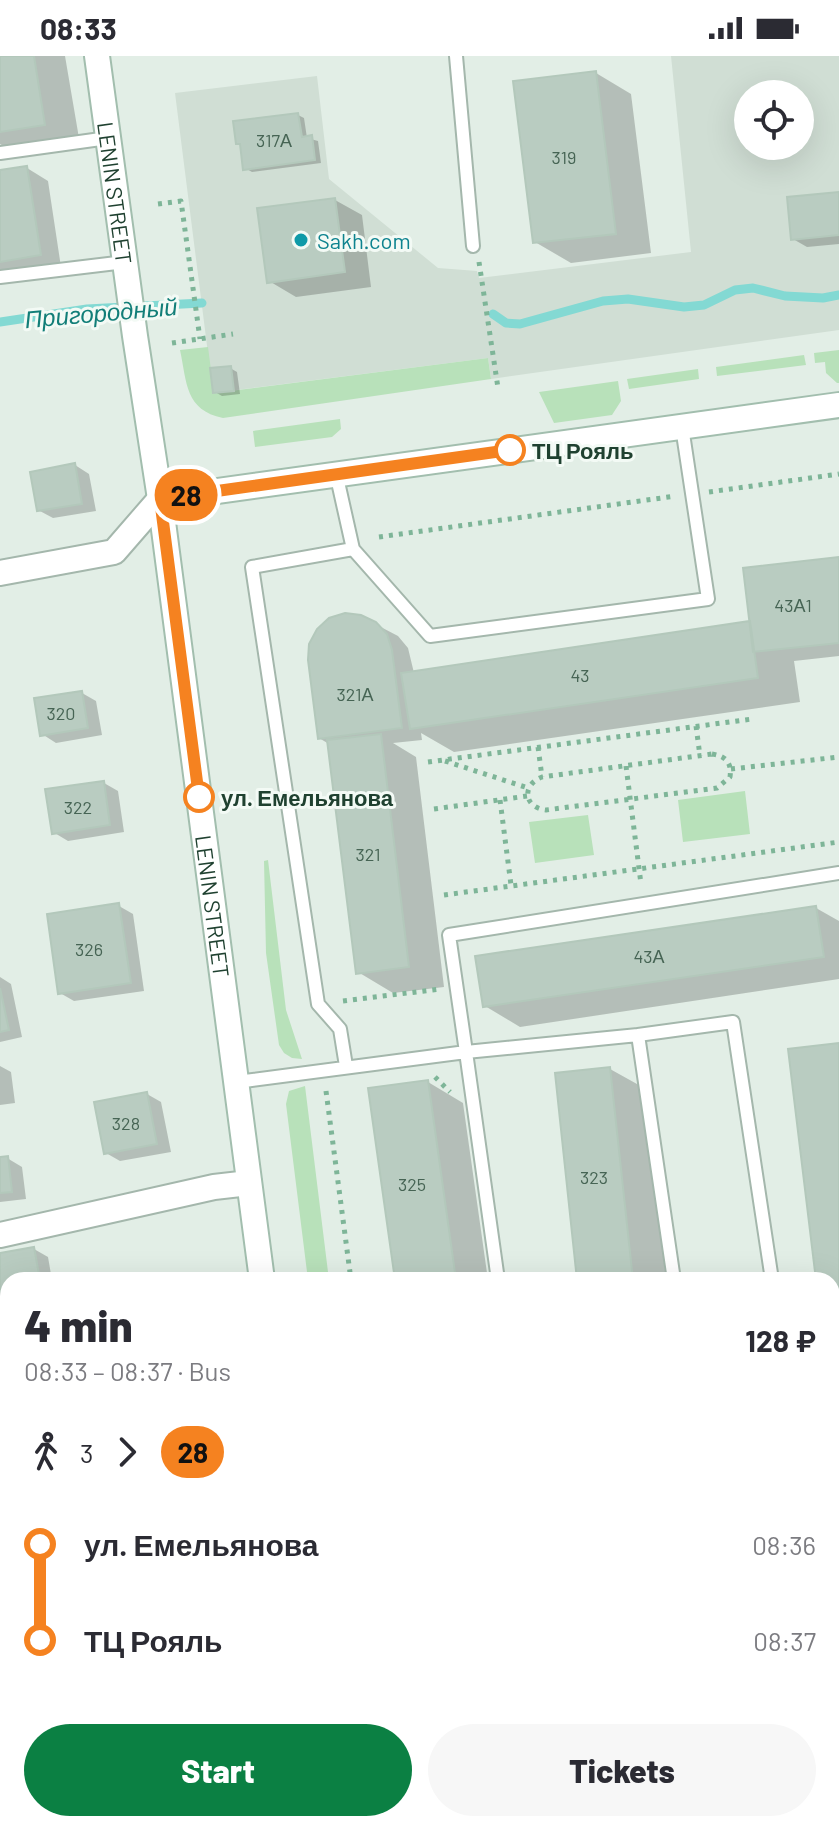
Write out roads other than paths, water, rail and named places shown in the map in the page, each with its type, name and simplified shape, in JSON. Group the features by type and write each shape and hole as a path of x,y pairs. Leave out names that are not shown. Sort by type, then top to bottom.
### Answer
{"main road":[{"name":"LENIN STREET","path":"97,56 160,499 261,1272"},
{"path":"0,573 114,552 160,499 839,405"},
{"path":"0,1235 214,1187 249,1183"}],"lane":[{"path":"456,56 473,246"},
{"path":"0,153 108,138"},
{"path":"0,277 127,273"},
{"path":"336,473 353,549 430,636 708,599 682,427"},
{"path":"346,1066 340,1029 318,1004 252,567 353,549"},
{"path":"497,1272 449,935 839,873"},
{"path":"237,1082 346,1066 733,1022 771,1272"},
{"path":"638,1035 673,1272"}],"waterway":[{"name":"Пригородный","path":"493,314 506,323 520,324 603,301 628,299 684,307 704,305 735,290 753,288 785,296 823,298 839,295"},
{"name":"Пригородный","path":"0,322 87,309 202,303"}],"place":[{"name":"Sakh.com","path":"301,240"},
{"name":"ТЦ Рояль","path":"510,450"},
{"name":"ул. Емельянова","path":"199,797"}]}
